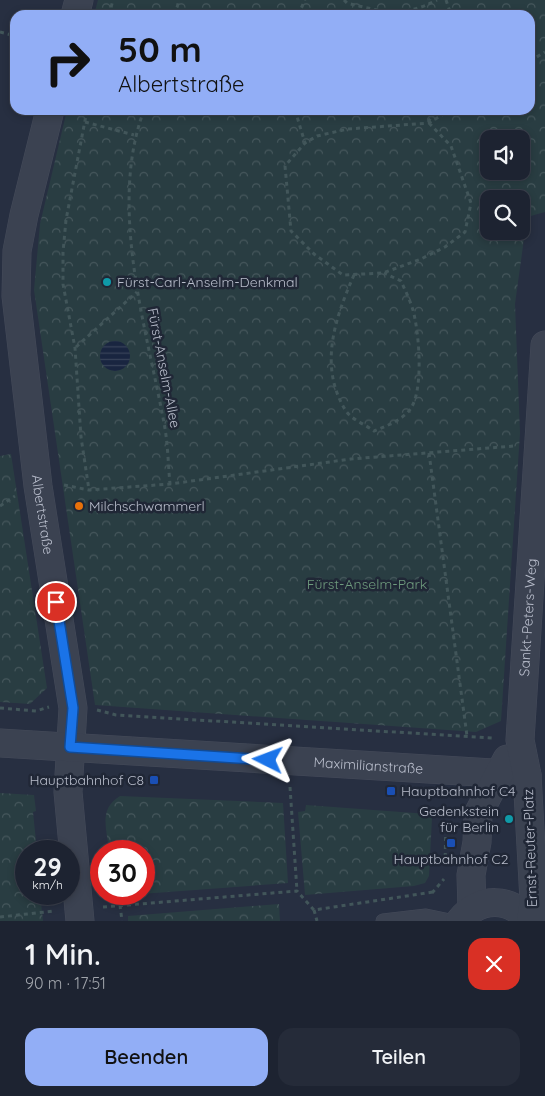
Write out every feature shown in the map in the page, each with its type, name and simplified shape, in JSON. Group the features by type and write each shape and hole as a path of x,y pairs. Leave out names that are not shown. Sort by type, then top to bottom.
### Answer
{"street":[{"name":"Albertstraße","path":"49,115 24,215 18,251 16,296 38,486 73,708 68,792 80,921"},
{"name":"Sankt-Peters-Weg","path":"527,775 520,740 545,345"},
{"name":"Sankt-Peters-Weg","path":"498,774 520,740"},
{"name":"Maximilianstraße","path":"0,743 527,775"},
{"path":"461,917 477,842 478,814 498,774"},
{"name":"Ernst-Reuter-Platz","path":"527,775 534,900 531,921"},
{"path":"461,917 480,905 500,902 518,909 531,921"}],"lane":[{"path":"384,921 426,916 461,917"}],"path":[{"path":"344,0 347,4 375,10"},
{"path":"417,10 437,0"},
{"path":"86,115 66,220 62,252 63,284 75,348 81,437 89,490"},
{"name":"Fürst-Anselm-Allee","path":"142,115 134,135 130,229 137,292 164,425 170,484"},
{"path":"297,115 305,143"},
{"path":"428,123 433,115"},
{"path":"428,123 451,146 466,188 471,203 465,232 445,247 421,259 383,273 343,275 314,254 291,231 285,166 305,143 317,136 348,129 428,123 442,115"},
{"path":"85,122 134,135"},
{"path":"354,274 333,328 332,377 346,412 374,430 393,423 409,411 418,387 419,345 413,308 401,281 383,273"},
{"path":"75,348 137,292"},
{"path":"61,484 89,490 170,484 351,459 539,444"},
{"path":"429,453 467,736"},
{"path":"0,708 36,711 49,707 94,709 116,715 520,740"},
{"path":"290,797 297,891 314,910 317,921"},
{"path":"426,916 433,892 444,880 446,821"},
{"path":"155,902 297,891"},
{"path":"314,910 433,892"},
{"path":"108,906 120,905 122,921"}],"green space":[{"name":"Fürst-Anselm-Park","path":"98,0 545,0 545,212 530,216 530,190 480,190 480,240 524,240 515,304 520,433 501,721 476,732 95,705 34,290 40,224 66,115 535,115 535,10 95,10"},
{"path":"11,454 47,688 30,704 0,702 0,456"},
{"path":"0,793 34,795 36,811 33,812 36,840 15,840 15,905 41,905 43,921 0,921"},
{"path":"120,796 283,803 288,883 155,893 155,840 108,840 105,820 106,813 113,801"},
{"path":"306,805 428,814 432,818 429,876 425,883 414,886 305,895 298,812 305,811"},
{"path":"279,904 280,921 128,921 128,916"}],"water":[{"path":"115,341 126,345 130,356 126,367 115,371 104,367 100,356 104,345"}],"place":[{"name":"Fürst-Carl-Anselm-Denkmal","path":"107,282"},
{"name":"Milchschwammerl","path":"79,506"},
{"name":"Hauptbahnhof C8","path":"154,780"},
{"name":"Hauptbahnhof C4","path":"391,791"},
{"name":"Gedenkstein für Berlin","path":"509,819"},
{"name":"Hauptbahnhof C2","path":"451,843"}],"route":[{"path":"56,602 73,708 70,747 268,760"}]}
